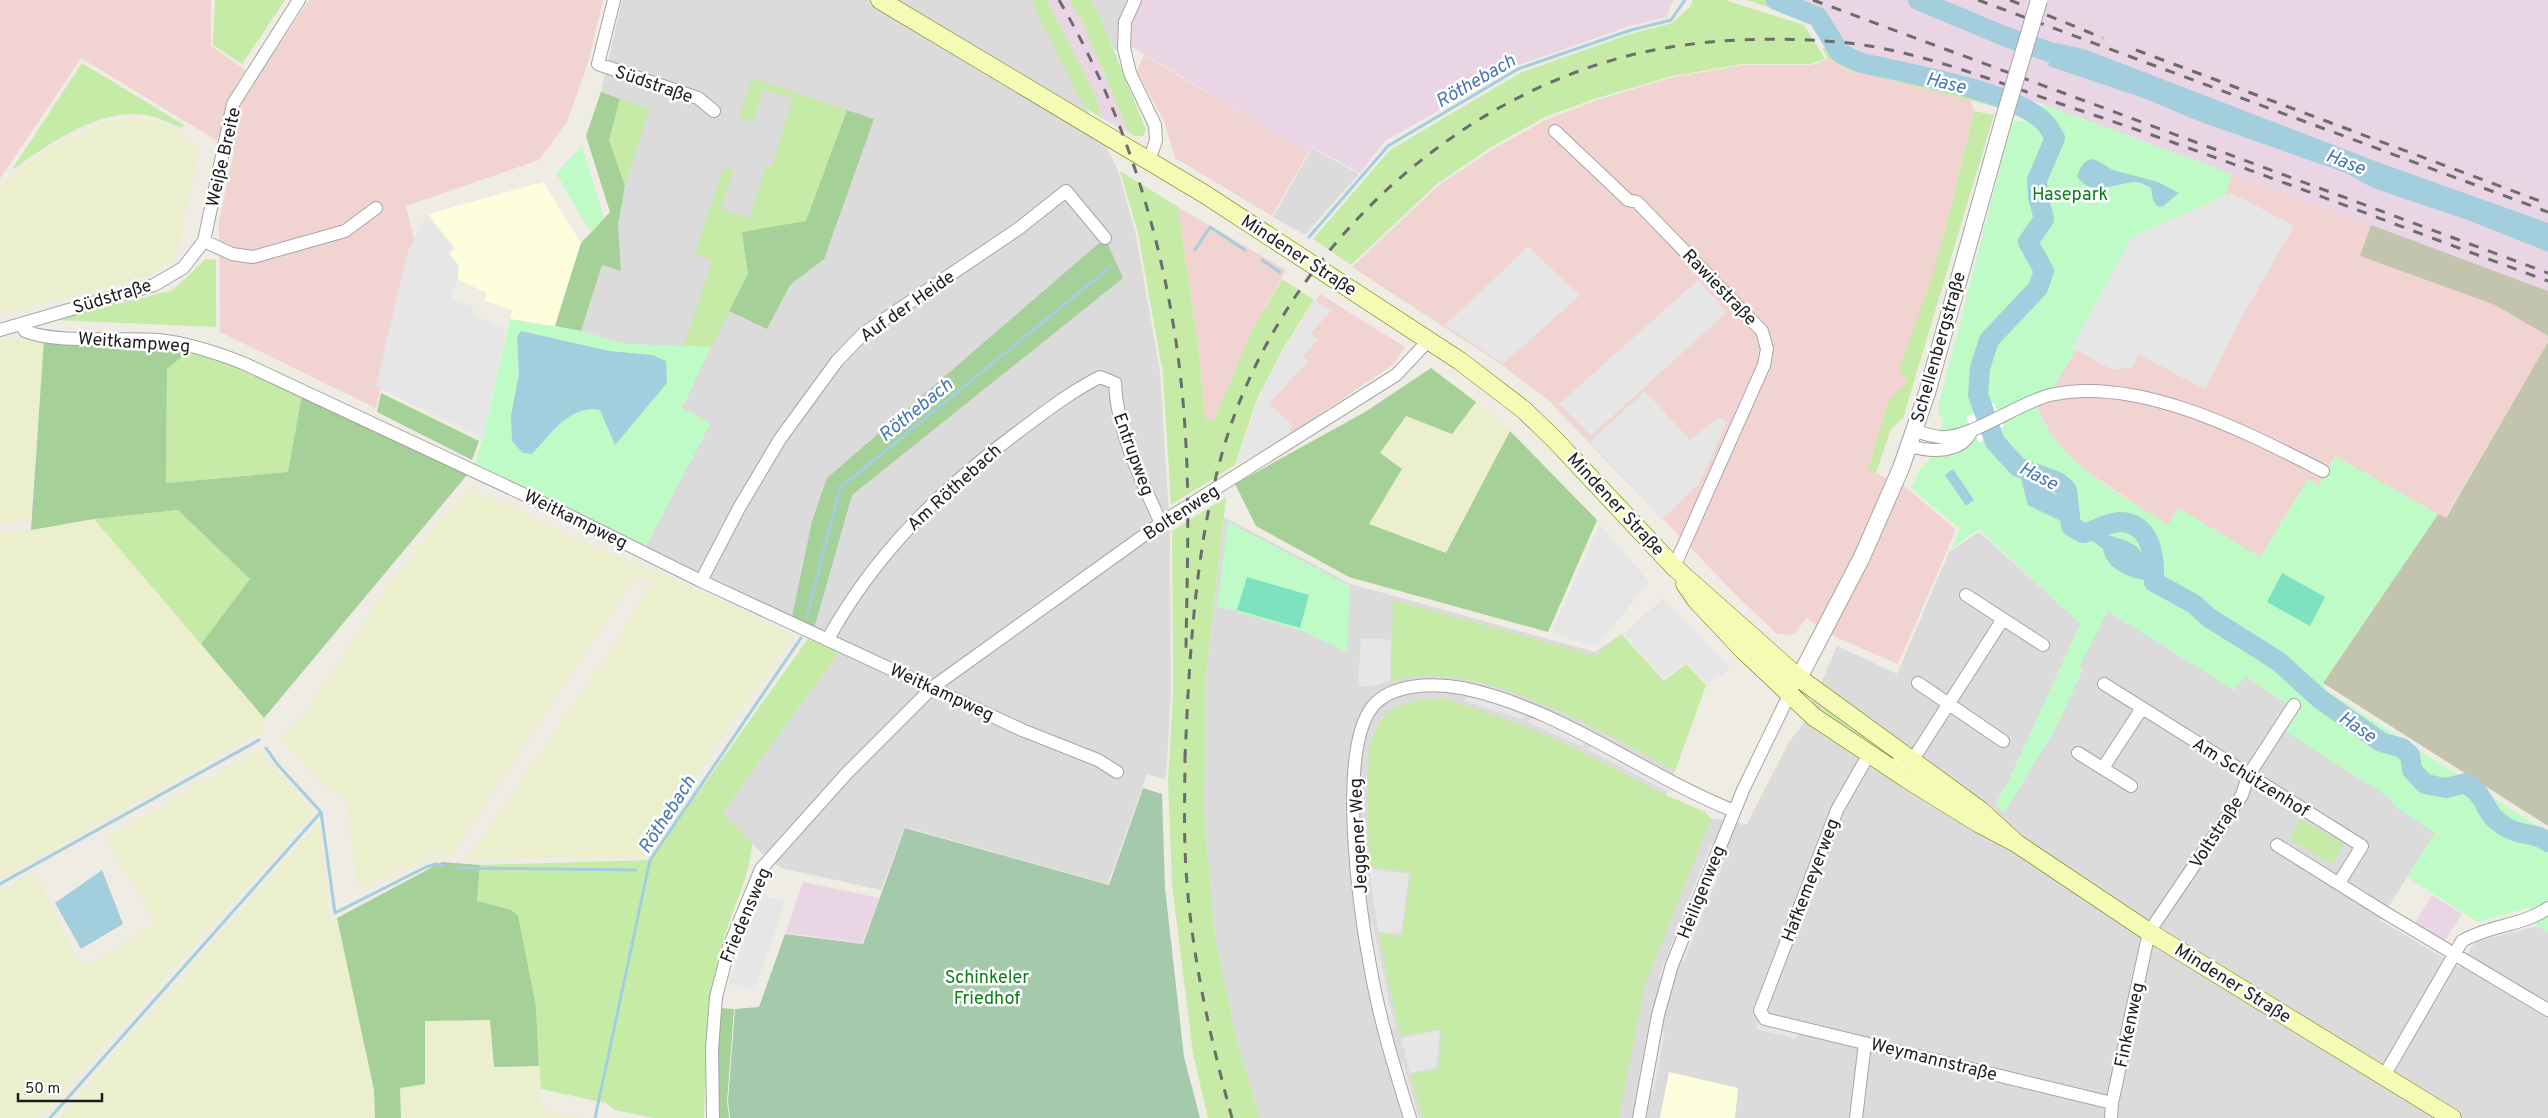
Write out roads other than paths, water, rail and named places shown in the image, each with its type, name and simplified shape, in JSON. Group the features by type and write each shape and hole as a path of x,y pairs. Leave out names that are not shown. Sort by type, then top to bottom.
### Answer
{"main road":[{"name":"Mindener Straße","path":"880,0 1263,231 1429,340 1524,410 1556,440 1674,567 1798,678 1980,810 2016,843"},
{"name":"Mindener Straße","path":"1674,567 1696,600 1789,695 1814,717 1978,823 2016,843 2149,932 2452,1118"}],"street":[{"name":"Weiße Breite","path":"204,242 232,104 299,0"},
{"name":"Südstraße","path":"614,0 598,64 698,98 714,111"},
{"path":"1135,0 1126,22 1124,48 1130,72 1155,124 1156,140 1149,161"},
{"name":"Schellenbergstraße","path":"1798,678 1866,549 1912,438 1926,398 2038,0"},
{"name":"Rawiestraße","path":"1556,131 1628,200 1637,202 1644,209 1762,331 1767,349 1764,365 1674,567"},
{"name":"Auf der Heide","path":"701,581 739,508 780,438 837,361 864,333 1018,230 1066,191 1105,238"},
{"path":"204,242 232,254 253,257 345,231 376,208"},
{"name":"Südstraße","path":"0,330 154,285 183,268 204,242"},
{"name":"Weitkampweg","path":"21,324 25,331 29,333 50,336 158,340 195,346 243,363 572,517 701,581 933,687 1022,730 1098,760 1118,772"},
{"name":"Boltenweg","path":"933,687 1161,523 1396,375 1429,340"},
{"name":"Am Röthebach","path":"828,639 845,608 868,574 899,536 947,489 990,452 1072,391 1100,377 1115,383"},
{"name":"Entrupweg","path":"1115,383 1116,405 1143,483 1161,523"},
{"path":"1912,438 1927,450 1957,446 1968,440 1972,430 2040,398 2072,392 2096,391 2148,398 2194,412 2269,444 2323,471"},
{"path":"1966,595 2043,645"},
{"path":"1885,764 1902,765 1912,761 2003,619"},
{"name":"Heiligenweg","path":"1639,1118 1658,1015 1672,964 1734,811 1798,678"},
{"path":"1918,683 2003,741"},
{"name":"Am Schützenhof","path":"2104,684 2362,846 2339,884"},
{"name":"Jeggener Weg","path":"1410,1118 1372,974 1353,816 1353,775 1357,744 1366,717 1382,697 1398,690 1428,686 1462,688 1534,712 1580,733 1688,792 1734,811"},
{"name":"Friedensweg","path":"713,1118 712,1049 716,998 721,972 729,947 761,869 847,773 933,687"},
{"name":"Voltstraße","path":"2149,932 2242,795 2248,776 2294,705"},
{"path":"2103,768 2142,708"},
{"path":"2078,753 2131,786"},
{"name":"Hafkemeyerweg","path":"1760,1011 1837,810 1869,754"},
{"path":"2278,845 2548,1010"},
{"path":"2384,1076 2462,941 2472,935 2526,919 2548,908"},
{"name":"Finkenweg","path":"2111,1118 2112,1103 2149,932"},
{"name":"Weymannstraße","path":"1760,1011 1765,1019 2112,1103"},
{"path":"1856,1118 1865,1043"}],"water":[{"path":"2056,43 2084,49 2383,164 2548,223 2548,252 2465,219 2373,188 2346,173 2198,121 2146,99 2048,66"},
{"path":"2094,159 2113,170 2158,182 2179,193 2162,207 2157,206 2153,200 2151,188 2140,183 2128,183 2104,188 2089,187 2077,176 2083,164"},
{"path":"521,331 609,351 652,355 666,361 667,383 615,445 600,410 589,409 570,416 562,422 532,454 523,453 512,441 511,416 519,374 517,337"},
{"path":"2018,467 2030,471 2038,485 2057,495 2070,514 2071,526 2028,505"},
{"path":"1953,469 1974,500 1966,506 1945,475"},
{"path":"2096,531 2137,547 2148,567 2155,573 2154,582 2138,579 2116,569 2106,557 2103,549 2083,533"},
{"path":"102,870 123,924 81,949 55,903"}],"waterway":[{"name":"Röthebach","path":"1309,237 1388,146 1518,69 1631,30 1671,20 1685,0"},
{"name":"Hase","path":"1776,0 1818,17 1840,53 1858,62 1959,85 2012,102 2033,113 2047,125 2055,138 2037,180 2038,197 2044,219 2028,242 2044,271 2038,288 1989,340 1980,368 1978,395 1995,442 2018,467 2058,482 2067,490 2071,526 2083,533 2115,522 2131,524 2139,528 2145,535 2152,553 2154,582 2194,604 2208,617 2278,661 2320,699 2381,742 2402,748 2410,755 2412,770 2425,784 2446,788 2466,783 2479,794 2492,816 2504,826 2516,832 2537,836 2548,842"},
{"name":"Hase","path":"1918,0 2004,36 2078,62"},
{"name":"Röthebach","path":"1195,250 1210,227 1245,250"},
{"name":"Röthebach","path":"1262,260 1280,272"},
{"name":"Röthebach","path":"807,617 840,488 1110,267"},
{"name":"Röthebach","path":"595,1118 650,860 801,638"},
{"path":"0,884 259,740"},
{"path":"266,748 278,765 321,812"},
{"path":"50,1118 321,812 335,913 426,867 436,864 444,866"},
{"path":"456,868 636,870"}],"railway":[{"path":"1059,0 1086,49 1109,100 1129,153 1147,207 1172,317 1180,373 1187,455 1186,648"},
{"path":"1813,0 2548,273"},
{"path":"1978,0 2548,212"},
{"path":"2010,0 2103,38"},
{"path":"1185,759 1193,619 1206,524 1228,433 1244,391 1274,332 1310,276 1352,224 1400,177 1453,136 1511,102 1571,74 1635,54 1714,42 1768,39 1822,41 1877,47 1958,68 2125,126 2548,281"},
{"path":"2136,50 2548,204"},
{"path":"1185,753 1185,848 1190,917 1207,1018 1232,1118"}],"park label":[{"name":"Hasepark","path":"2070,194"},
{"name":"Schinkeler Friedhof","path":"987,988"}]}
